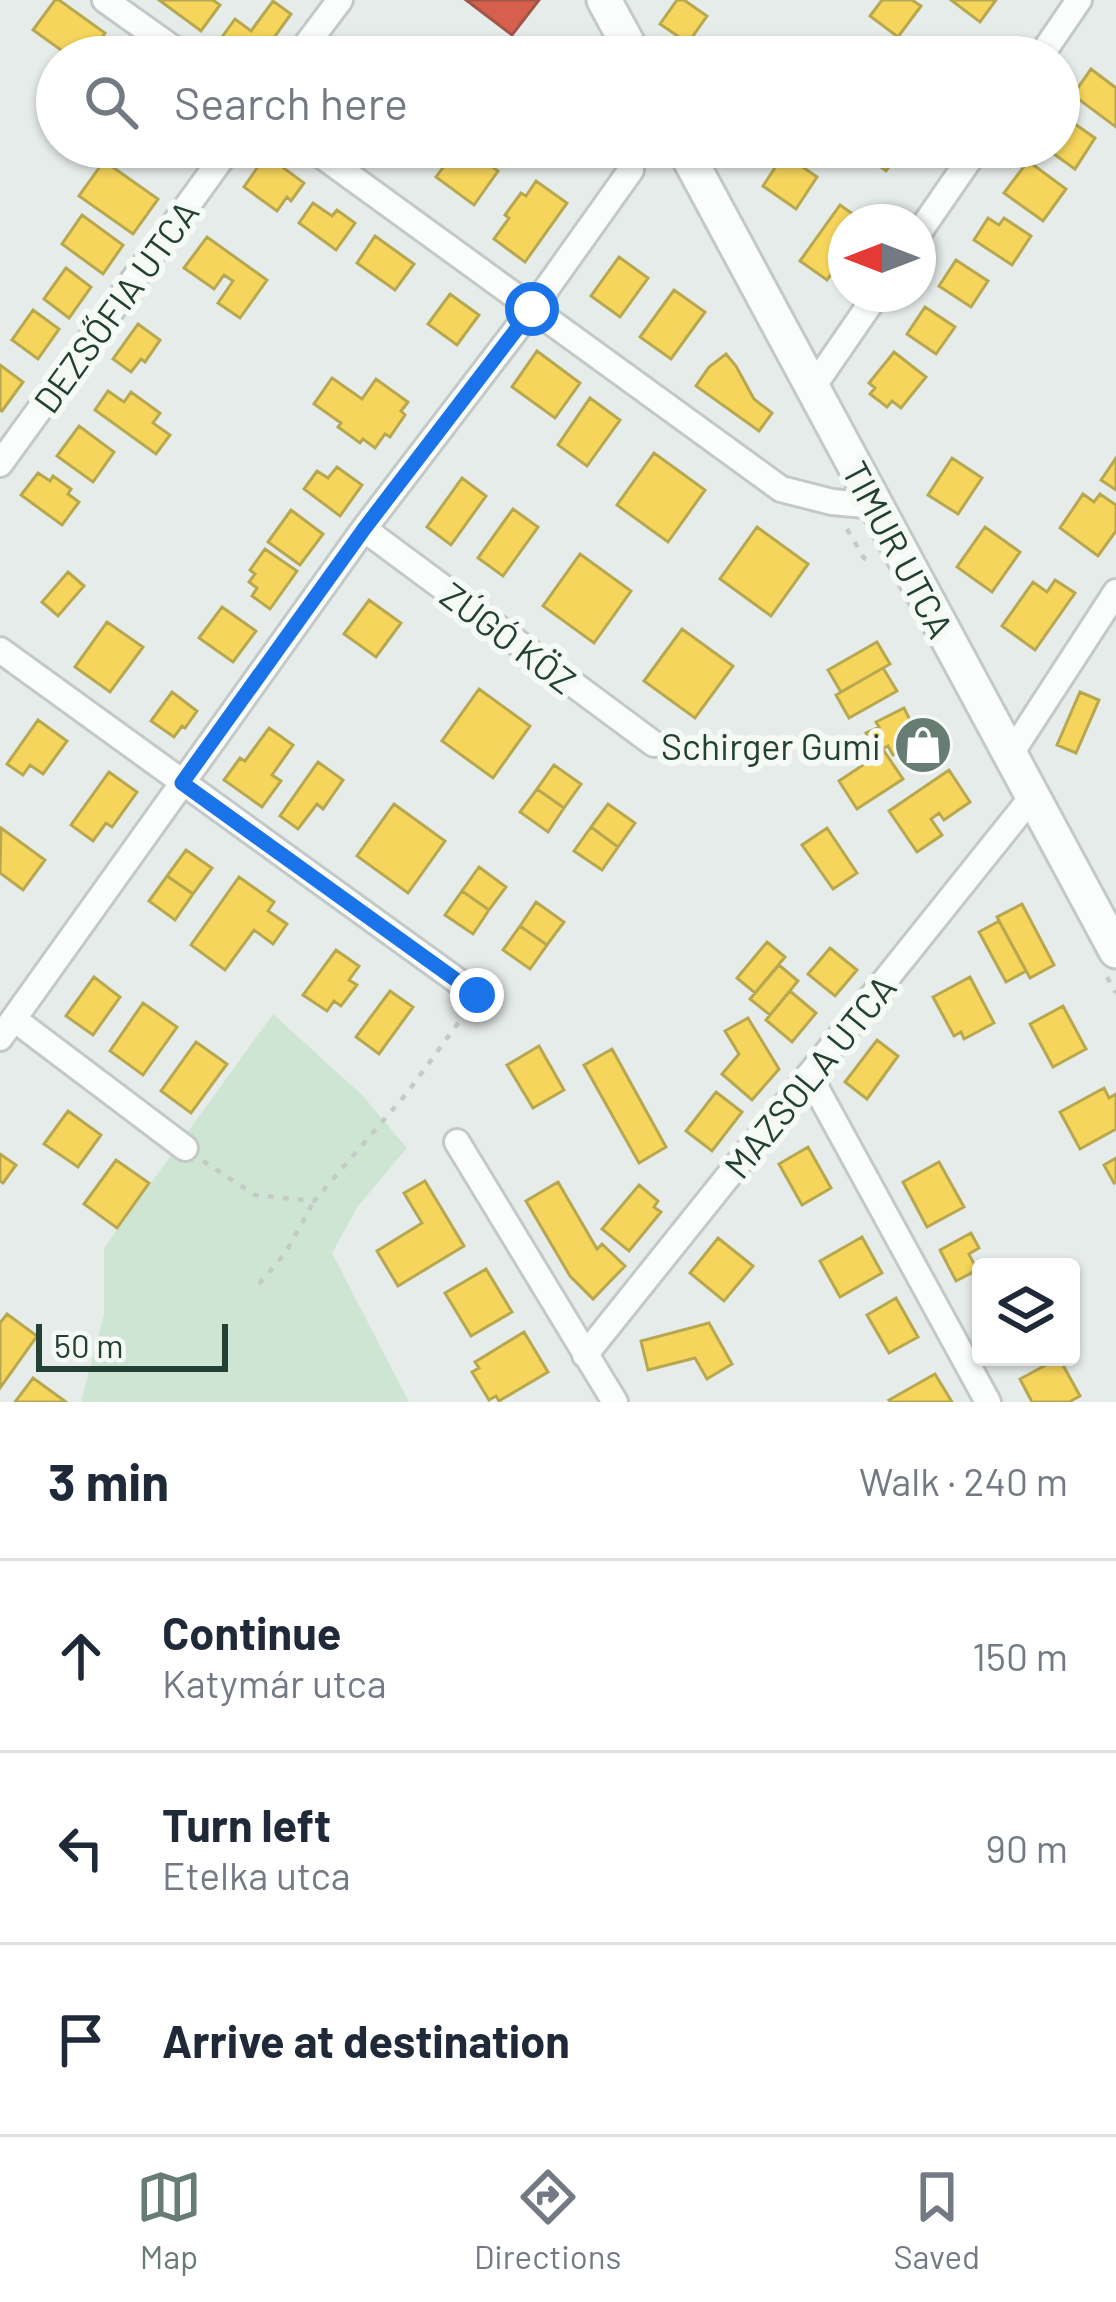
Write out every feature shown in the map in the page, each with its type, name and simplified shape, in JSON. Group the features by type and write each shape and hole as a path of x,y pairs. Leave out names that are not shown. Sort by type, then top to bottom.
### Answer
{"street":[{"path":"105,0 156,36"},
{"path":"313,36 340,0"},
{"path":"1054,36 1079,0"},
{"path":"614,6 626,36"},
{"name":"DEZSŐFIA UTCA","path":"0,464 215,168"},
{"path":"339,168 781,489 832,502 876,506"},
{"name":"TIMUR UTCA","path":"694,168 1116,951"},
{"path":"936,208 964,168"},
{"path":"185,1148 7,1029 364,529 631,170"},
{"path":"813,387 865,312"},
{"name":"ZÚGÓ KÖZ","path":"364,529 654,745"},
{"path":"1010,755 1116,592"},
{"path":"0,650 477,995"},
{"name":"MAZSOLA UTCA","path":"585,1355 1032,797"},
{"path":"809,1076 988,1402"},
{"path":"458,1142 615,1402"}],"path":[{"path":"259,1284 286,1252 314,1201 407,1093 477,995"},
{"path":"185,1148 255,1195 314,1201"}],"green space":[{"path":"273,1014 363,1096 407,1148 358,1206 332,1253 409,1402 81,1402 104,1314 104,1248"}],"building: Homes":[{"path":"59,0 105,33 41,36 33,30"},
{"path":"159,0 213,0 220,5 201,31"},
{"path":"677,0 707,16 693,36 678,36 660,24"},
{"path":"882,0 912,0 921,6 899,36 870,16"},
{"path":"951,0 996,0 980,22"},
{"path":"273,1 291,14 275,36 223,36 235,19 251,31"},
{"path":"1091,69 1116,88 1116,127 1080,100 1080,85"},
{"path":"1080,128 1095,138 1080,161"},
{"path":"99,168 114,168 158,199 133,234 79,196"},
{"path":"257,168 284,168 304,183 277,211 244,187"},
{"path":"443,168 498,171 474,205 436,177"},
{"path":"775,168 804,168 817,177 796,209 763,186"},
{"path":"1023,168 1038,168 1066,189 1043,221 1004,193"},
{"path":"536,181 567,203 525,262 494,239 509,218 505,215"},
{"path":"313,203 332,216 337,210 355,223 336,250 299,223"},
{"path":"82,215 123,245 103,274 62,244"},
{"path":"988,218 999,225 1004,218 1031,236 1012,265 974,240"},
{"path":"828,222 827,280 800,261"},
{"path":"375,236 414,264 395,290 357,263"},
{"path":"207,237 267,280 240,318 218,303 233,281 224,275 214,289 184,268"},
{"path":"619,257 648,278 620,317 591,296"},
{"path":"956,260 988,281 971,307 939,286"},
{"path":"66,268 91,287 69,318 44,299"},
{"path":"674,290 705,312 671,359 640,337"},
{"path":"450,294 479,315 457,345 428,324"},
{"path":"33,310 59,329 38,359 12,340"},
{"path":"922,312 932,312 955,327 936,354 907,334"},
{"path":"138,324 160,340 145,362 141,359 131,372 113,359"},
{"path":"537,351 580,383 555,418 512,387"},
{"path":"894,352 926,377 901,408 892,401 887,407 870,394 875,388 869,383"},
{"path":"726,354 754,399 772,413 759,431 696,386"},
{"path":"0,365 23,382 2,411 0,410"},
{"path":"332,378 362,399 376,379 408,402 390,437 385,434 375,448 363,439 360,443 314,404"},
{"path":"108,391 124,402 131,392 160,413 153,423 170,435 156,454 95,410"},
{"path":"590,398 620,420 587,466 558,445"},
{"path":"79,426 114,452 93,482 57,456"},
{"path":"654,453 705,490 668,542 617,505"},
{"path":"952,458 982,478 958,514 928,495"},
{"path":"1116,458 1116,490 1101,480"},
{"path":"337,467 362,485 340,516 304,489 317,471 328,478"},
{"path":"38,473 50,481 53,476 79,502 62,525 21,495"},
{"path":"462,478 486,496 451,545 427,527"},
{"path":"1083,494 1094,502 1100,494 1116,505 1116,531 1098,556 1060,528"},
{"path":"513,509 538,527 503,576 478,558"},
{"path":"291,510 323,534 300,565 268,542"},
{"path":"757,527 808,564 771,616 720,579"},
{"path":"985,527 1020,552 992,592 957,567"},
{"path":"265,549 297,571 270,609 252,596 257,588 249,582 255,574 250,570"},
{"path":"580,554 631,591 594,643 543,606"},
{"path":"68,572 84,586 58,616 42,602"},
{"path":"1055,580 1075,593 1035,650 1002,626 1033,582 1047,592"},
{"path":"369,600 401,623 376,657 344,634"},
{"path":"222,607 256,631 233,662 199,638"},
{"path":"107,622 143,647 110,692 75,667"},
{"path":"682,629 733,666 695,718 644,681"},
{"path":"877,642 890,664 841,692 828,670"},
{"path":"883,668 897,691 849,718 836,695"},
{"path":"479,689 530,726 493,778 442,741"},
{"path":"172,692 197,711 174,737 151,721"},
{"path":"1080,692 1099,700 1076,753 1057,745"},
{"path":"904,708 921,742 893,755 888,746 875,753 866,733 879,727 876,722"},
{"path":"38,720 67,741 43,774 30,765 23,775 7,764"},
{"path":"269,728 293,745 272,775 281,781 262,807 224,780"},
{"path":"884,751 903,779 857,809 839,781"},
{"path":"318,762 343,780 323,809 317,804 298,829 280,816"},
{"path":"554,765 581,784 564,808 537,789"},
{"path":"949,770 970,802 944,820 939,813 931,819 942,835 917,852 889,811"},
{"path":"109,772 137,792 112,827 106,823 93,841 71,825"},
{"path":"537,789 564,808 548,832 520,812"},
{"path":"394,804 445,841 408,893 357,856"},
{"path":"608,804 635,823 618,847 591,827"},
{"path":"591,827 618,847 602,870 574,851"},
{"path":"1,828 45,860 23,890 0,873"},
{"path":"827,828 857,873 833,889 802,845"},
{"path":"186,850 212,868 193,894 167,876"},
{"path":"479,867 506,887 489,910 462,891"},
{"path":"167,876 193,894 175,920 149,901"},
{"path":"239,877 274,902 268,911 287,924 273,944 254,930 225,970 191,945"},
{"path":"462,891 489,910 473,934 445,915"},
{"path":"536,902 564,922 547,945 520,926"},
{"path":"1022,904 1054,965 1030,978 997,917"},
{"path":"999,921 1026,971 1006,982 979,932"},
{"path":"520,926 547,945 530,969 503,950"},
{"path":"767,942 785,957 755,993 737,978"},
{"path":"830,948 857,970 835,996 808,974"},
{"path":"336,950 359,966 349,980 357,985 341,1006 334,1001 327,1011 303,995"},
{"path":"779,965 798,981 770,1015 750,999"},
{"path":"94,977 120,997 93,1035 66,1016"},
{"path":"970,977 994,1023 964,1039 961,1032 954,1036 933,997"},
{"path":"390,991 413,1007 379,1054 356,1037"},
{"path":"790,991 816,1013 792,1042 766,1020"},
{"path":"143,1003 177,1027 143,1075 110,1051"},
{"path":"1063,1006 1086,1049 1053,1067 1030,1024"},
{"path":"748,1018 779,1069 752,1100 722,1074 739,1054 725,1031"},
{"path":"877,1040 898,1056 867,1099 845,1082"},
{"path":"196,1042 227,1064 191,1113 161,1091"},
{"path":"539,1046 564,1090 533,1108 507,1065"},
{"path":"612,1049 666,1147 639,1163 584,1065"},
{"path":"1104,1088 1109,1098 1116,1094 1116,1129 1080,1149 1060,1112"},
{"path":"716,1092 742,1112 712,1151 686,1131"},
{"path":"68,1111 101,1135 78,1167 44,1144"},
{"path":"808,1147 831,1188 802,1205 779,1164"},
{"path":"0,1154 16,1165 3,1183 0,1181"},
{"path":"1116,1158 1116,1182 1114,1183 1104,1165"},
{"path":"116,1160 149,1183 117,1228 84,1204"},
{"path":"939,1162 964,1207 927,1227 903,1182"},
{"path":"425,1181 464,1246 398,1286 377,1251 422,1223 404,1193"},
{"path":"558,1182 597,1249 602,1244 625,1266 593,1299 570,1276 526,1201"},
{"path":"639,1185 658,1201 654,1207 661,1212 629,1251 602,1229"},
{"path":"971,1233 979,1248 969,1254 972,1273 956,1281 940,1250"},
{"path":"862,1237 882,1273 840,1297 820,1261"},
{"path":"718,1238 753,1266 724,1301 690,1273"},
{"path":"486,1269 512,1312 471,1336 445,1293"},
{"path":"896,1298 918,1337 889,1353 867,1315"},
{"path":"7,1314 37,1336 0,1388 0,1323"},
{"path":"709,1323 732,1364 707,1379 695,1358 648,1370 641,1341"},
{"path":"524,1332 548,1372 499,1401 496,1396 489,1400 472,1372 479,1368 475,1362"},
{"path":"1044,1366 1063,1366 1080,1396 1069,1402 1032,1402 1020,1379"},
{"path":"935,1374 952,1402 889,1400"},
{"path":"33,1378 66,1402 15,1402"}],"building: Shops":[{"path":"466,0 539,0 512,35"}],"place":[{"name":"Schirger Gumi","path":"923,745"}],"route":[{"path":"477,995 182,783 364,529 532,309"}]}
